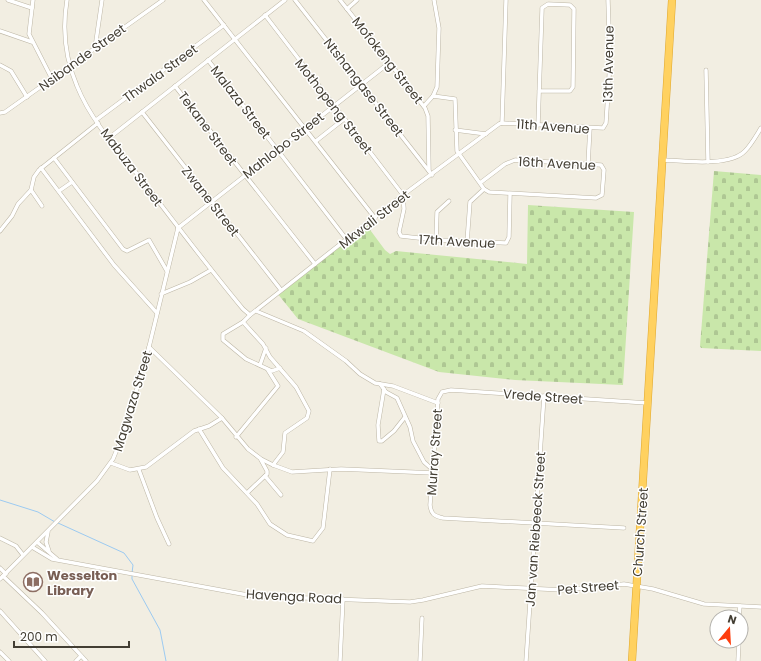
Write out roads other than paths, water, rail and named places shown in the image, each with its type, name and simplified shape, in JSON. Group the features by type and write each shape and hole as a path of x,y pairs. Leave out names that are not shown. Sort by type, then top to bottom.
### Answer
{"highway":[{"name":"Church Street","path":"632,661 672,0"}],"street":[{"path":"8,0 32,8"},
{"path":"33,0 29,31 32,42 52,79"},
{"name":"Mabuza Street","path":"68,0 64,32 70,65 77,86 97,121 178,228 248,314"},
{"path":"94,48 102,0"},
{"name":"Nsibande Street","path":"0,113 27,97 163,0"},
{"path":"204,0 375,218"},
{"path":"109,138 234,38 285,0"},
{"name":"Ntshangase Street","path":"295,0 431,173"},
{"name":"Mofokeng Street","path":"340,0 424,106 428,116 431,173"},
{"path":"347,9 357,0"},
{"path":"424,106 434,96 437,87 439,28 434,0"},
{"path":"502,123 506,0"},
{"name":"13th Avenue","path":"604,127 610,62 608,0"},
{"path":"538,125 539,91 542,8 548,4 570,5 574,9 574,87 570,91 539,91"},
{"name":"Mothopeng Street","path":"265,15 333,106 403,195"},
{"name":"Thwala Street","path":"41,168 97,121 224,26"},
{"path":"0,31 32,42"},
{"name":"Malaza Street","path":"208,60 347,240"},
{"name":"Mahlobo Street","path":"178,228 389,63"},
{"path":"0,65 11,71 27,97"},
{"path":"706,70 708,162"},
{"name":"Tekane Street","path":"175,86 315,264"},
{"path":"434,96 455,99 455,130 458,154 484,189 470,202 467,242"},
{"name":"Zwane Street","path":"142,112 281,290"},
{"path":"316,141 344,120"},
{"name":"11th Avenue","path":"502,123 601,129 604,127"},
{"name":"Mkwali Street","path":"260,365 246,360 222,339 223,334 243,322 248,314 256,311 431,173 502,123"},
{"path":"588,164 590,128"},
{"path":"663,160 708,162 728,159 744,153 761,128"},
{"path":"455,130 486,134"},
{"path":"54,158 125,250 130,251 149,240 167,271"},
{"name":"16th Avenue","path":"480,183 505,164 515,160 601,165 604,168 602,192 599,198 510,195 492,193 484,189"},
{"path":"0,231 12,216 18,204 31,190 35,175 41,168 114,265 136,292 157,313"},
{"path":"59,191 72,182"},
{"path":"31,190 42,206"},
{"name":"17th Avenue","path":"403,195 404,209 400,235 406,238 505,243 508,242 510,195"},
{"path":"436,240 437,212 449,201"},
{"name":"Magwaza Street","path":"3,576 97,481 111,463 125,430 149,347 178,228"},
{"path":"161,294 190,282 211,270"},
{"path":"256,311 304,331 346,361 360,374 380,384 393,386 418,397 438,403"},
{"path":"243,322 266,348 270,357 299,391 310,413 305,420 286,431 283,452 273,465"},
{"path":"149,347 222,418 236,437 248,449 261,459 273,465 292,472 307,473 314,470 330,469 433,472"},
{"path":"266,348 260,365 275,372 280,368"},
{"path":"236,437 278,386 267,369"},
{"path":"380,384 384,389 396,397 422,458 433,472"},
{"path":"384,389 378,425 379,441 382,441 389,436 405,417"},
{"name":"Vrede Street","path":"441,394 451,390 647,403"},
{"name":"Murray Street","path":"441,394 438,403 431,510 435,516 443,518 534,523"},
{"name":"Jan van Riebeeck Street","path":"526,661 532,589 534,523 544,396"},
{"path":"111,463 124,469 139,470 152,464 194,431 209,426 222,418"},
{"path":"199,429 223,468 258,504 267,521 274,528 293,537 313,541 324,528 330,469"},
{"path":"246,493 265,476 267,472 261,459"},
{"path":"139,470 157,518 169,544"},
{"path":"265,476 281,495"},
{"path":"534,523 624,528"},
{"path":"48,531 46,544 50,553"},
{"path":"0,538 16,546 23,555"},
{"name":"Havenga Road","path":"37,542 58,559"},
{"name":"Havenga Road","path":"32,547 46,556 58,559 253,596 410,602 477,587 532,589"},
{"path":"0,568 3,576 42,613 86,661"},
{"name":"Pet Street","path":"532,589 563,590 615,584 636,585 704,604 761,607"},
{"path":"340,661 343,599"},
{"path":"0,612 45,661"},
{"path":"420,661 422,618"},
{"path":"738,661 739,649"},
{"path":"1,654 9,661"},
{"path":"76,661 81,656"}],"waterway":[{"path":"0,500 38,512 55,522"},
{"path":"58,523 124,553 133,565 132,573"},
{"path":"132,576 132,579 160,630 166,661"}],"place":[{"name":"Wesselton Library","path":"33,582"}]}
